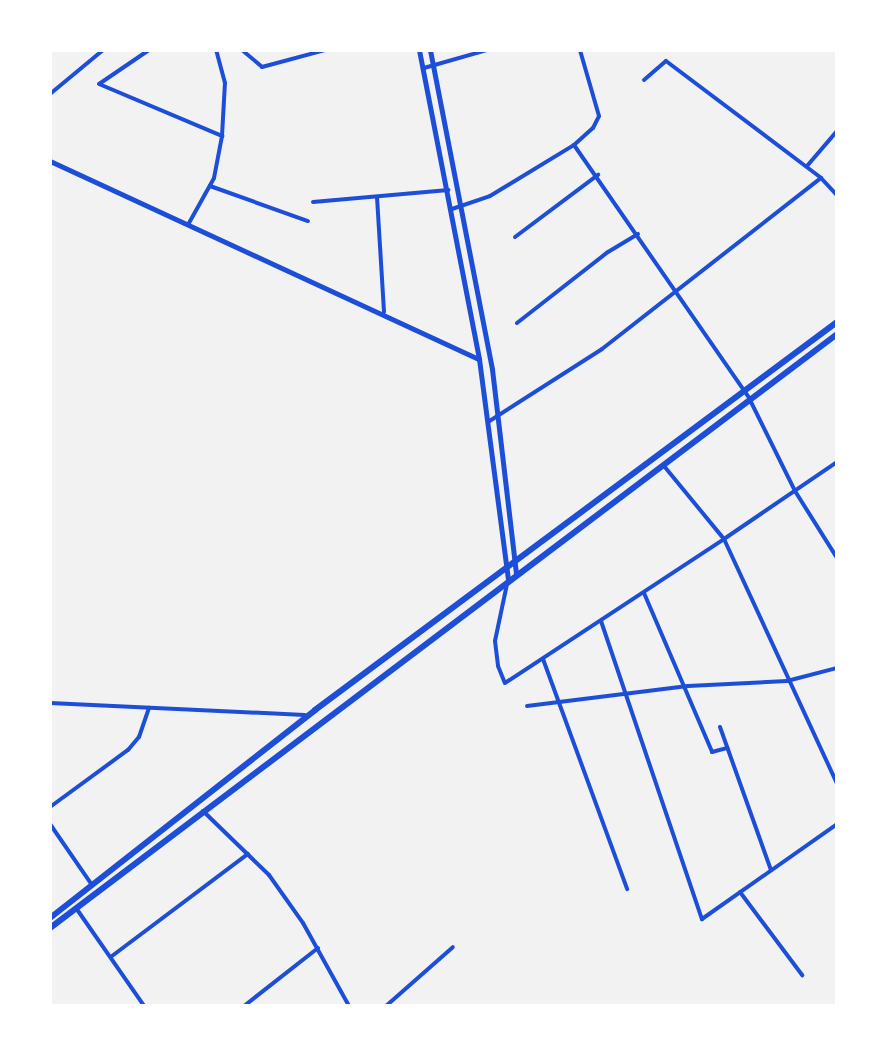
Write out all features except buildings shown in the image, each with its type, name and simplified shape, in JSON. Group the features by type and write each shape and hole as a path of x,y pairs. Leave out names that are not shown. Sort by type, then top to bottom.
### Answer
{"main road":[{"path":"50,918 310,715 837,322"},
{"path":"50,928 837,334"}],"street":[{"path":"50,94 102,50"},
{"path":"149,50 99,84 222,136"},
{"path":"188,224 210,186 222,136 225,83 216,50"},
{"path":"242,50 262,67 325,50"},
{"path":"420,50 488,422 508,579 496,641 498,666 506,682 837,462"},
{"path":"430,50 498,415 516,573"},
{"path":"424,68 487,50"},
{"path":"452,210 490,196 594,128 600,116 580,50"},
{"path":"644,80 666,61 807,166 837,194"},
{"path":"807,166 837,130"},
{"path":"574,144 744,390 795,492 837,558"},
{"path":"50,160 478,359"},
{"path":"515,237 598,174"},
{"path":"488,422 602,349 821,178"},
{"path":"210,186 308,221"},
{"path":"313,202 448,190"},
{"path":"377,196 384,312"},
{"path":"517,323 608,252 638,234"},
{"path":"662,464 724,539 837,784"},
{"path":"644,593 688,686 712,752 728,748"},
{"path":"601,621 702,919 837,824"},
{"path":"543,659 626,889"},
{"path":"526,706 688,686 788,681 837,668"},
{"path":"50,703 310,715"},
{"path":"50,807 128,750 139,737 149,708"},
{"path":"720,727 771,870"},
{"path":"204,811 249,853 318,948 349,1006"},
{"path":"50,824 92,885"},
{"path":"112,956 249,853"},
{"path":"740,892 802,975"},
{"path":"76,908 144,1006"},
{"path":"386,1006 454,947"},
{"path":"244,1006 318,948"}]}
